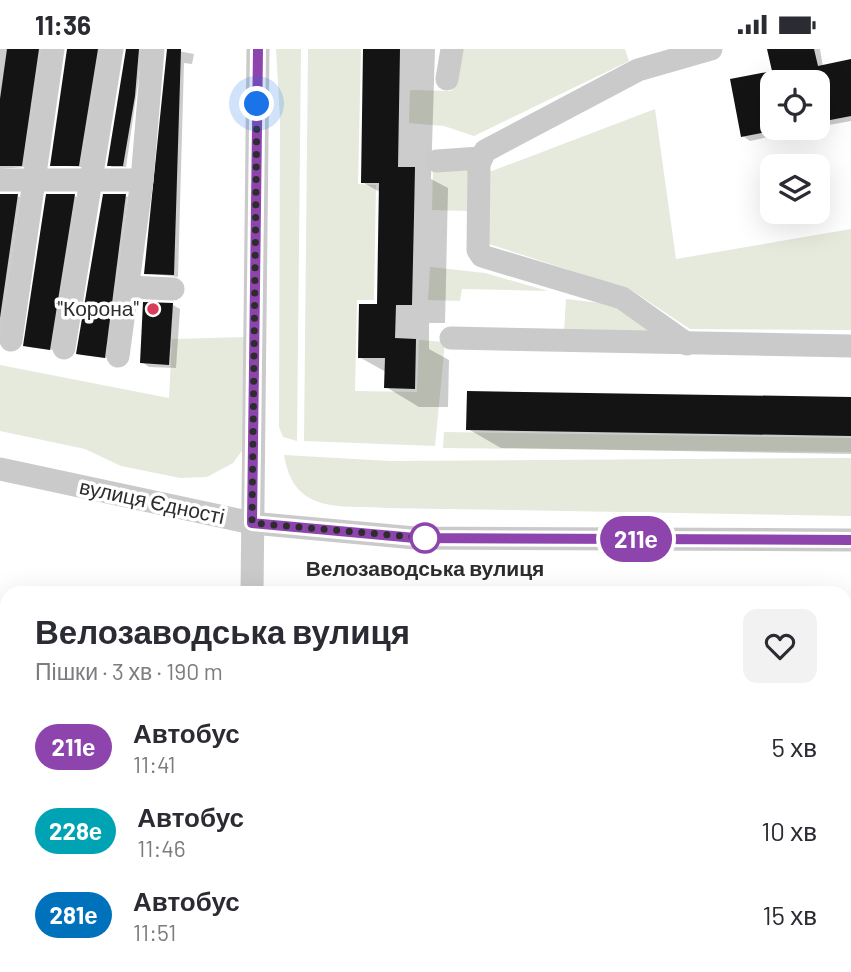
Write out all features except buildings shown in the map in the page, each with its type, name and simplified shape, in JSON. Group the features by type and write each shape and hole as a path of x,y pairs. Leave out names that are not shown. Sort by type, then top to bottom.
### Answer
{"street":[{"path":"11,340 54,49"},
{"path":"64,348 113,49"},
{"path":"118,356 142,180 153,49"},
{"path":"251,586 258,49"},
{"path":"447,79 452,49"},
{"path":"687,344 622,298 482,256 478,250 480,158 485,151 635,60 711,49"},
{"path":"437,160 480,158"},
{"path":"0,180 142,180"},
{"path":"128,287 173,289"},
{"path":"451,338 851,346"},
{"name":"вулиця Єдності","path":"0,469 252,523 415,538 851,540"}],"shaded area":[{"path":"276,49 301,49 297,441 283,437 279,427 280,119"},
{"path":"308,49 361,49 358,184 376,185 374,300 357,300 355,391 417,392 419,340 445,342 435,446 304,441"},
{"path":"460,49 625,49 629,61 474,136 444,126 409,123 410,90 451,91"},
{"path":"655,109 676,259 851,229 851,330 690,329 631,290 489,244 484,174"},
{"path":"433,167 468,167 467,211 432,210"},
{"path":"430,267 485,273 548,291 462,289 460,301 428,300"},
{"path":"566,299 618,305 665,336 564,332"},
{"path":"245,337 244,448 233,463 207,477 180,478 121,466 85,449 0,431 0,365 169,398 172,339"},
{"path":"444,432 851,438 851,452 443,448"},
{"path":"284,455 390,461 851,458 851,516 336,506 308,497 298,488 289,474"}],"bus line":[{"name":"211е","path":"258,49 252,523 415,538 851,540"}],"place":[{"name":"\"Корона\"","path":"153,309"},
{"name":"Велозаводська вулиця","path":"425,538"}],"route":[{"path":"257,104 252,523 425,538"}]}
